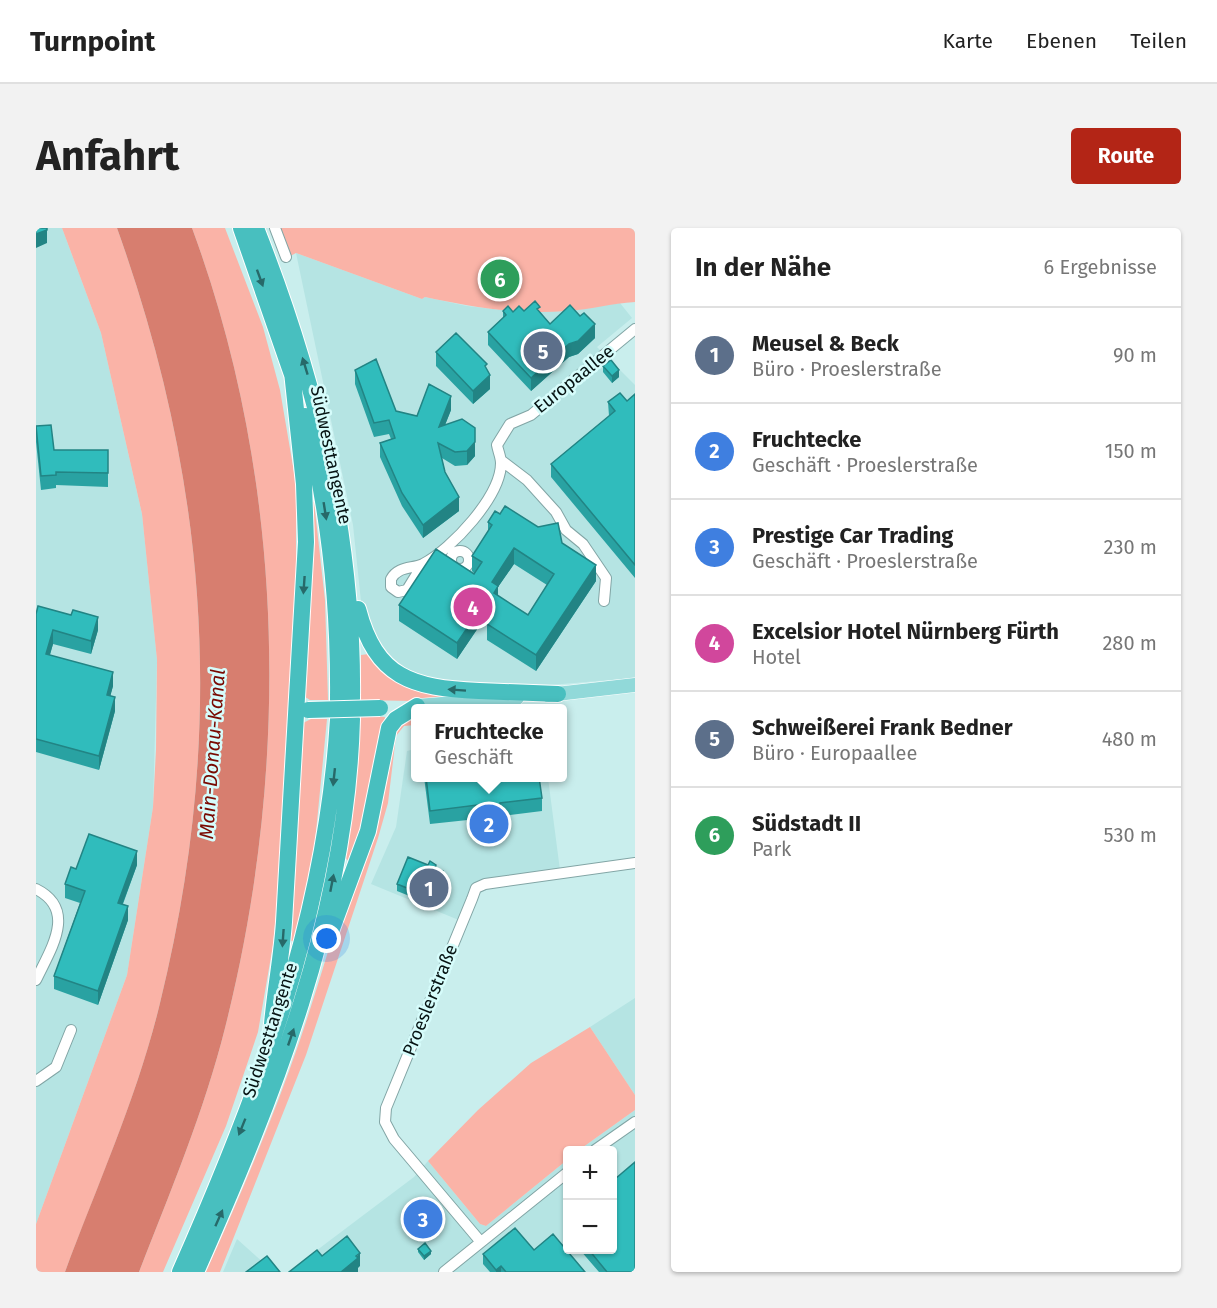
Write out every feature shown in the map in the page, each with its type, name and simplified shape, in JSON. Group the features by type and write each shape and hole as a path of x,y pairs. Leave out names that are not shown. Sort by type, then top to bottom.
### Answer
{"highway":[{"name":"Südwesttangente","path":"240,228 285,326 311,384 330,461 341,519 349,587 345,700 329,541 316,465 292,372 285,326 256,228"},
{"path":"270,1053 271,1021 282,957 302,709 306,526 292,372"},
{"path":"349,587 371,646 383,663 402,677 435,688 558,694"},
{"path":"302,709 411,706"},
{"path":"308,981 326,947 361,853 376,796 389,728 396,719 411,710"},
{"name":"Südwesttangente","path":"180,1272 225,1170 270,1053 297,966 321,868 345,719 340,838 326,912 308,981 268,1099 196,1272"}],"main road":[{"path":"440,704 635,686"}],"street":[{"path":"275,228 286,257"},
{"name":"Europaallee","path":"501,461 497,445 510,424 531,415 635,329"},
{"path":"423,564 451,548 480,512 499,474 501,461 527,480 552,507 566,530 583,544 606,578 604,601"},
{"name":"Proeslerstraße","path":"480,1241 394,1139 385,1122 386,1108 471,899 477,888 485,884 635,863"},
{"path":"36,889 46,894 57,910 59,932 36,980"},
{"path":"36,1081 56,1067 71,1030"},
{"path":"601,1146 635,1122"},
{"path":"444,1272 563,1176"}],"shaded area":[{"path":"36,228 62,228 101,333 142,514 157,660 153,807 127,975 36,1224"},
{"path":"62,228 117,228 148,325 172,421 189,517 198,612 200,708 194,805 181,903 151,1037 117,1139 65,1272 36,1272 36,1224 127,975 153,807 156,750 157,660 142,514 101,333"},
{"path":"192,228 225,228 263,327 280,390 296,484 296,595 283,842 273,945 258,1032 226,1126 163,1272 139,1272 197,1121 225,1028 246,929 261,829 268,727 268,625 261,524 246,423 223,325"},
{"path":"270,228 635,228 635,302 576,310 531,312 477,307 425,297 422,299 296,253 283,260"},
{"path":"296,253 422,299 425,297 467,306 518,312 567,311 620,303 632,318 597,347 635,385 635,678 538,686 438,680 426,682 390,664 362,611 353,525"},
{"path":"314,502 325,600 328,700 310,700 302,695 308,504"},
{"path":"369,654 467,698 411,701 361,700 361,655"},
{"path":"360,716 385,717 374,790 349,862 345,857 354,799"},
{"path":"311,719 327,719 315,842 295,942 288,940 303,723"},
{"path":"411,720 411,725 404,726 396,736 388,803 378,838 306,1055 220,1272 206,1272 279,1099 336,926 390,734 404,721"},
{"path":"411,750 411,782 549,782 561,878 493,887 480,893 466,923 371,884 396,827 407,751"},
{"path":"635,998 635,1095 590,1027"},
{"path":"590,1027 635,1095 635,1110 585,1146 563,1146 563,1163 486,1226 480,1224 428,1161 478,1110 531,1063"},
{"path":"635,1110 635,1272 288,1272 414,1177 428,1161 480,1224 486,1226 563,1163 563,1254 617,1254 617,1146 585,1146"},
{"path":"237,1239 274,1272 223,1272"}],"water":[{"name":"Main-Donau-Kanal","path":"117,228 192,228 223,325 246,423 261,524 268,625 268,727 261,829 246,929 217,1059 186,1152 139,1272 65,1272 117,1139 141,1071 160,1003 181,903 194,805 200,708 198,612 189,517 172,421 148,325"}],"building":[{"path":"36,228 47,228 47,230 36,234"},
{"path":"535,301 540,307 537,309 550,324 570,305 580,316 584,313 595,324 578,341 569,344 531,378 488,332 506,315 503,311 508,306 513,312 519,306 524,311"},
{"path":"456,333 487,364 485,366 490,375 473,391 436,352"},
{"path":"376,359 396,411 417,416 429,384 451,396 439,427 462,419 475,428 475,442 467,451 455,452 438,443 445,472 459,497 423,525 402,493 380,443 395,438 389,420 374,423 355,370"},
{"path":"611,360 619,370 612,376 603,366"},
{"path":"620,393 627,401 635,394 635,565 551,464 615,411 608,402"},
{"path":"51,425 54,450 108,450 108,473 56,472 56,475 41,476 36,426"},
{"path":"505,506 538,527 558,523 562,543 596,565 536,655 487,624 493,614 482,606 457,643 399,605 436,549 474,574 482,562 472,556 492,525 488,522 495,511 500,514","holes":["514,548 554,574 528,615 494,593 498,586 492,582"]},
{"path":"38,606 71,615 73,610 98,617 91,641 53,630 46,654 113,672 107,695 115,697 99,756 36,739 36,614"},
{"path":"427,782 540,782 542,798 500,803 503,823 479,826 477,805 430,811"},
{"path":"89,834 137,851 118,903 128,906 98,991 54,976 85,891 65,884 71,867 76,869"},
{"path":"408,857 428,865 430,861 436,865 435,868 443,871 432,898 397,884"},
{"path":"635,1162 635,1272 607,1272 592,1254 617,1254 617,1177"},
{"path":"422,1208 429,1216 422,1222 415,1213"},
{"path":"515,1228 534,1250 553,1234 563,1246 563,1254 570,1254 585,1272 506,1272 501,1266 496,1270 483,1254"},
{"path":"347,1236 360,1253 356,1256 358,1258 341,1272 289,1272 317,1250 322,1256"},
{"path":"425,1243 431,1251 424,1256 418,1249"},
{"path":"267,1256 280,1272 246,1272"}],"place":[{"name":"Südstadt II","path":"500,279"},
{"name":"Schweißerei Frank Bedner","path":"543,351"},
{"name":"Excelsior Hotel Nürnberg Fürth","path":"473,607"},
{"name":"Fruchtecke","path":"489,824"},
{"name":"Meusel & Beck","path":"429,888"},
{"name":"Prestige Car Trading","path":"423,1219"}]}
